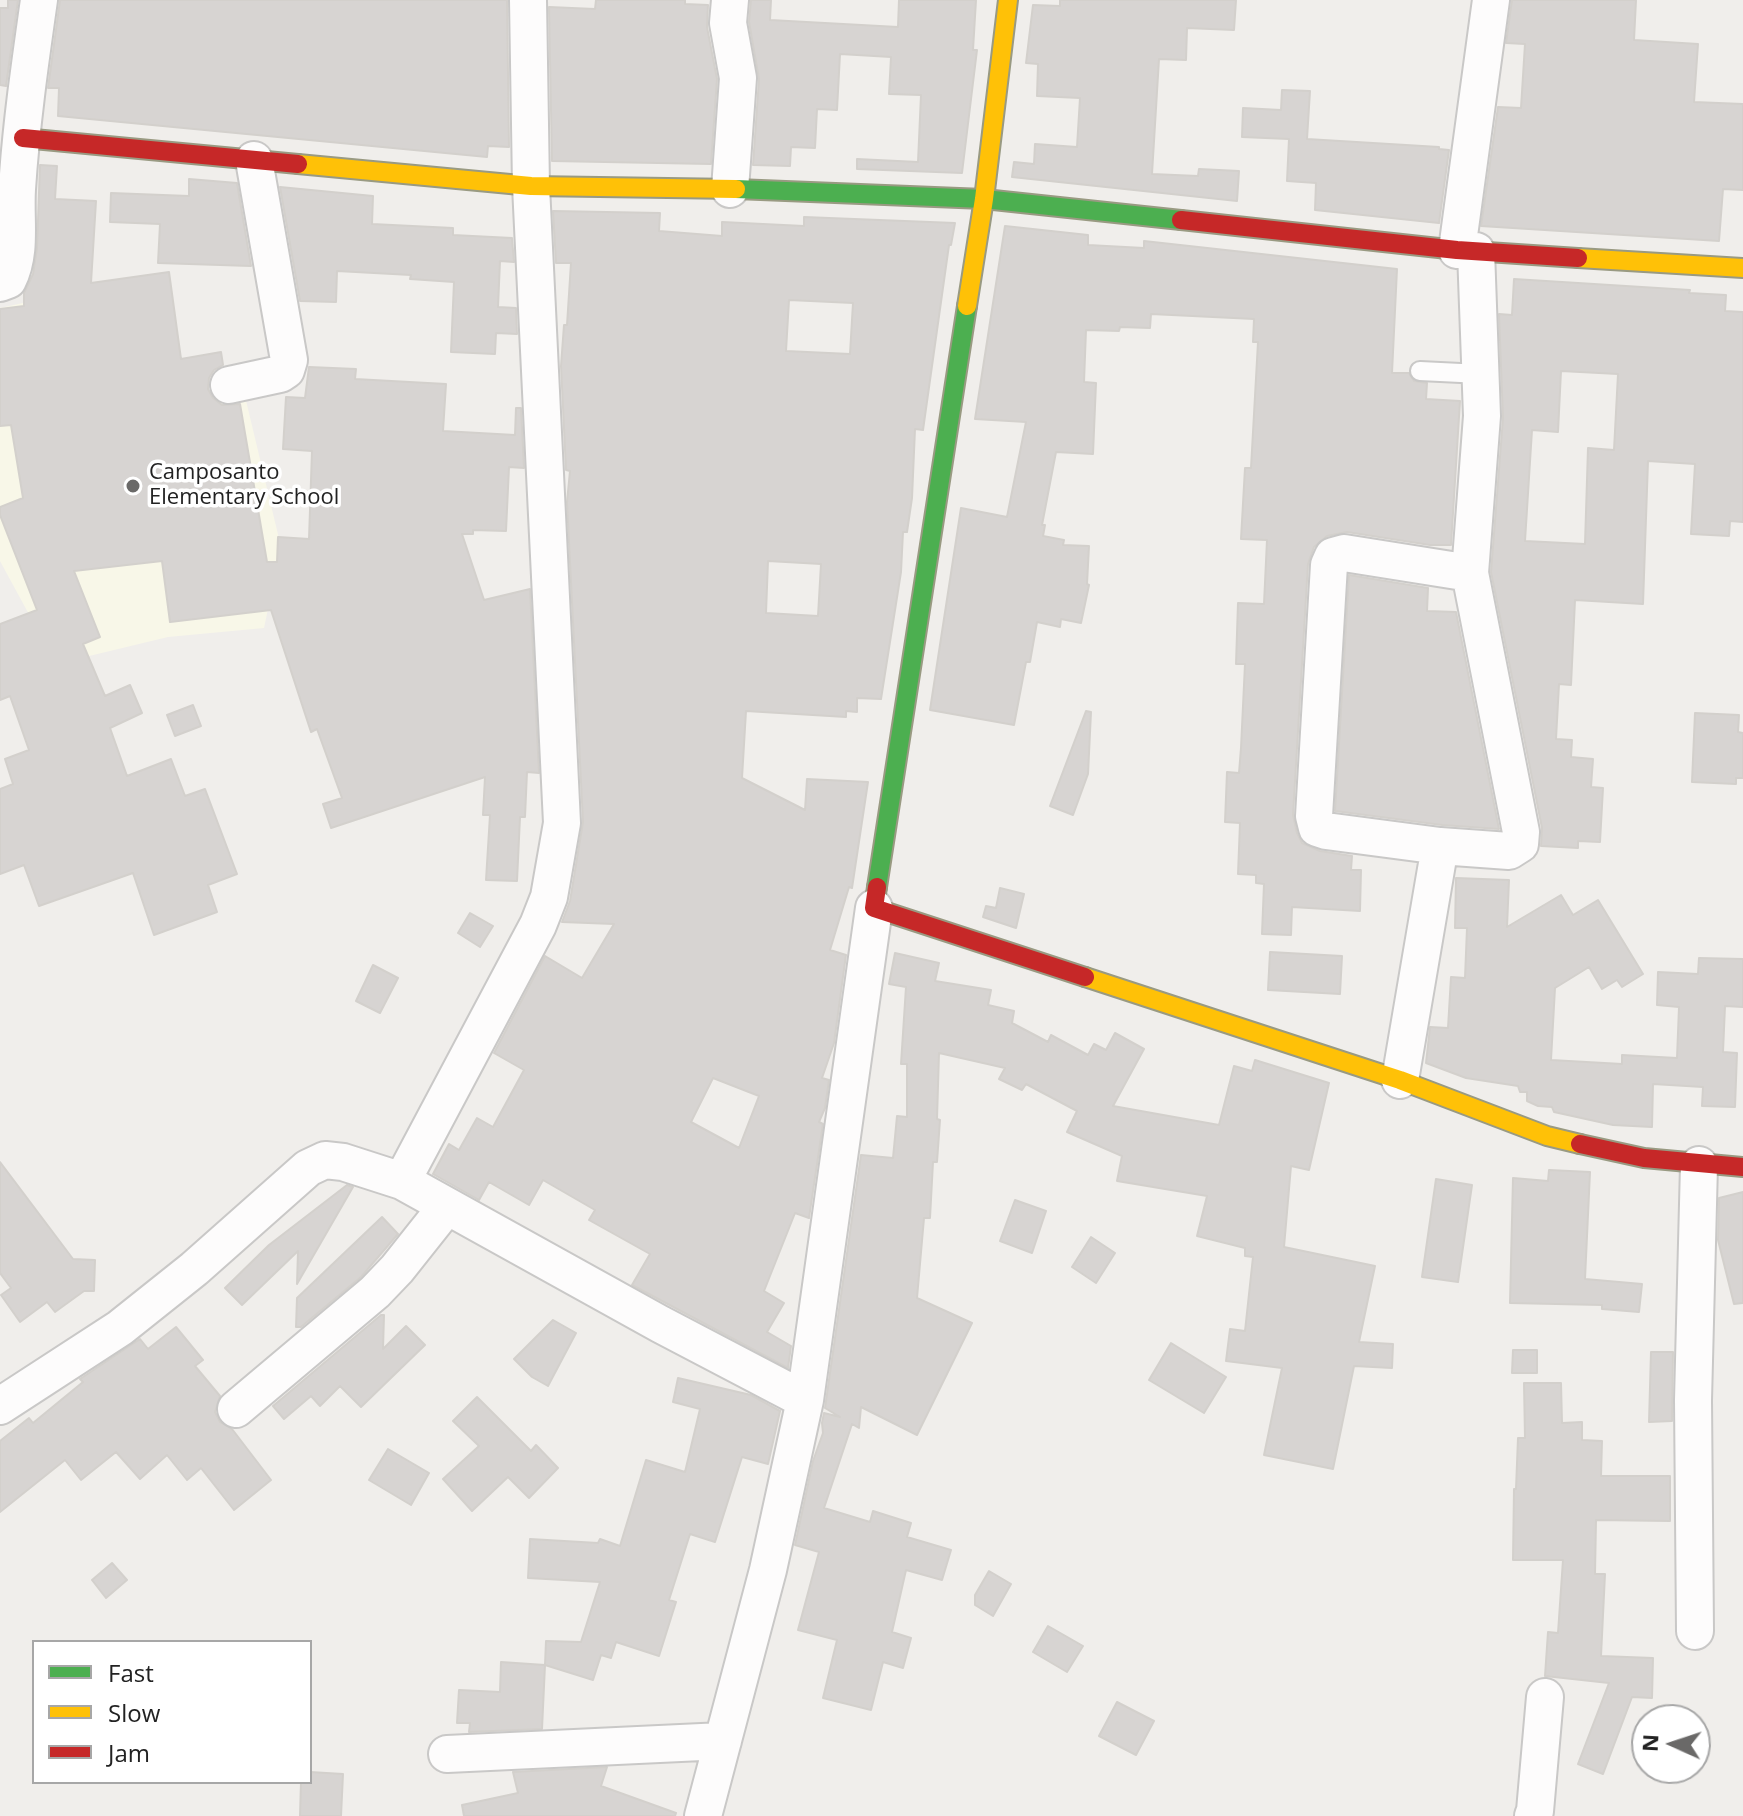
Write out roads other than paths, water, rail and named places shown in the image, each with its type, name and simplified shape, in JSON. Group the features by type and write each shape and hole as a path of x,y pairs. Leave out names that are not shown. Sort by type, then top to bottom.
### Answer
{"street":[{"path":"4,282 16,264 17,190 26,84 39,0"},
{"path":"402,1181 538,925 549,897 562,823 531,186 528,0"},
{"path":"730,0 728,23 738,78 730,189"},
{"path":"703,1816 783,1506 805,1400 874,908 984,199 1008,0"},
{"path":"1470,573 1344,553 1333,556 1329,565 1314,816 1317,828 1440,846 1509,851 1520,844 1521,832 1470,573 1481,444 1481,374 1467,251 1491,0"},
{"path":"23,138 531,186 730,189 984,199 1467,251 1743,268"},
{"path":"229,385 280,374 286,370 289,360 254,160"},
{"path":"1400,1080 1440,846"},
{"path":"874,908 1400,1080 1547,1136 1644,1158 1743,1167"},
{"path":"0,1406 120,1328 194,1269 308,1168 325,1160 343,1162 402,1181 660,1324 805,1400"},
{"path":"1695,1631 1693,1400 1699,1165"},
{"path":"236,1409 375,1292 447,1206"},
{"path":"1533,1816 1545,1697"},
{"path":"447,1754 723,1741"}],"lane":[{"path":"1420,371 1481,374"}],"place":[{"name":"Camposanto Elementary School","path":"133,486"}]}
